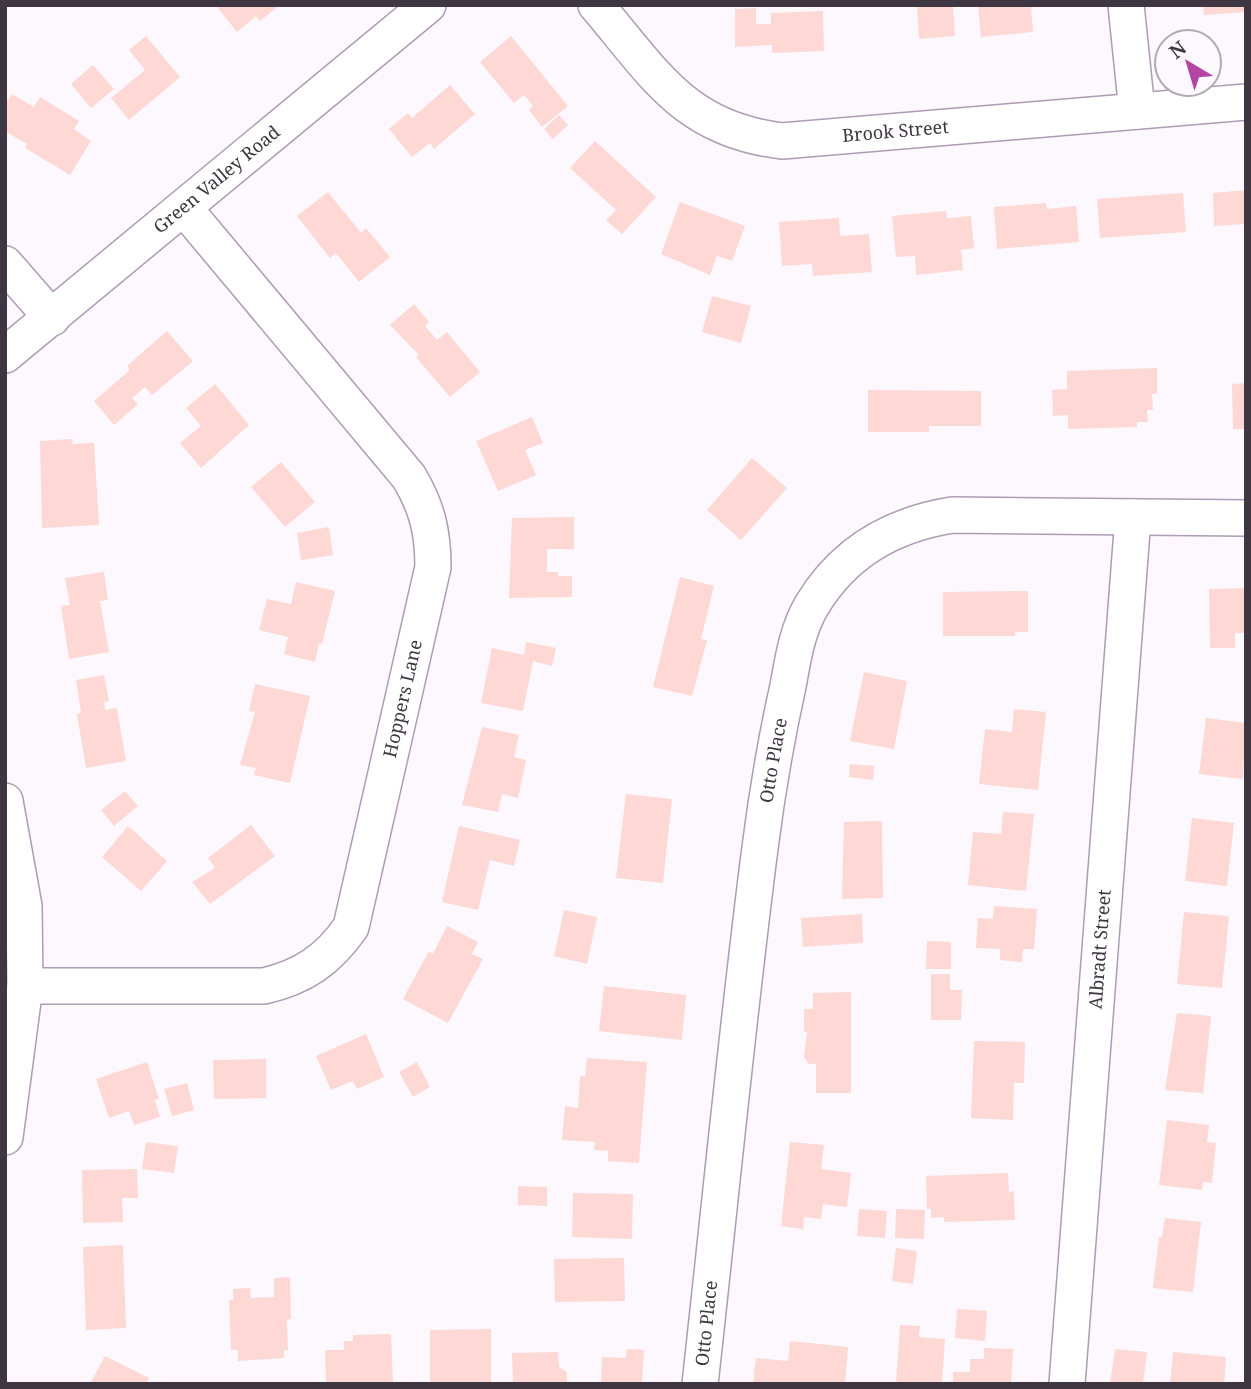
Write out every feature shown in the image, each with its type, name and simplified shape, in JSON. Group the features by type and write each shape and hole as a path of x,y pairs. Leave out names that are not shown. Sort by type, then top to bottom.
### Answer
{"street":[{"name":"Green Valley Road","path":"5,355 428,5"},
{"name":"Brook Street","path":"596,5 687,107 717,126 751,137 782,141 1246,102"},
{"path":"1126,5 1137,111"},
{"name":"Hoppers Lane","path":"25,986 264,986 289,981 315,967 335,950 351,927 433,567 433,534 424,503 409,477 184,208"},
{"path":"5,264 52,318"},
{"name":"Otto Place","path":"700,1384 771,765 799,634 810,608 831,577 857,552 888,532 919,520 952,515 1246,518"},
{"name":"Albradt Street","path":"1067,1384 1133,517"},
{"path":"5,801 24,906 25,986 5,1137"}],"building":[{"path":"280,5 260,21 256,16 237,32 217,7"},
{"path":"917,5 953,5 955,36 919,39"},
{"path":"978,5 1031,5 1033,32 981,37"},
{"path":"1203,5 1246,5 1246,12 1204,15"},
{"path":"756,8 756,24 771,24 771,13 823,11 824,51 772,53 772,45 735,47 735,9"},
{"path":"146,36 180,77 129,120 111,98 145,70 129,50"},
{"path":"511,36 568,106 542,127 529,110 533,106 524,95 514,103 480,62"},
{"path":"93,65 114,89 91,108 71,84"},
{"path":"450,85 475,114 434,149 430,143 412,157 389,129 408,113 412,118"},
{"path":"12,94 34,107 40,97 79,121 74,129 91,141 70,175 25,148 27,144 5,131 5,104"},
{"path":"559,115 568,125 553,139 544,129"},
{"path":"595,141 656,197 622,234 606,220 616,210 570,168"},
{"path":"1246,190 1246,224 1214,226 1213,193"},
{"path":"328,192 361,233 366,228 390,257 359,282 336,253 330,258 297,216"},
{"path":"1183,193 1186,232 1100,238 1097,199"},
{"path":"680,202 745,226 732,261 717,256 710,275 661,254"},
{"path":"1046,203 1047,209 1076,206 1079,242 997,249 994,207"},
{"path":"946,211 947,218 971,216 974,248 961,250 963,270 916,275 915,256 896,257 892,216"},
{"path":"839,218 840,236 869,234 872,272 813,276 812,264 782,266 779,222"},
{"path":"712,296 751,306 741,343 702,332"},
{"path":"414,304 429,322 425,326 437,340 447,332 480,372 450,397 416,357 419,355 390,325"},
{"path":"167,331 193,361 152,395 145,387 132,398 138,404 114,425 94,401 130,370 127,366"},
{"path":"1157,368 1157,394 1152,394 1153,410 1147,410 1148,422 1137,422 1137,427 1068,429 1068,415 1053,416 1052,390 1067,389 1067,371"},
{"path":"1246,383 1246,429 1233,429 1232,384"},
{"path":"215,384 249,425 201,468 180,443 201,426 186,408"},
{"path":"868,390 981,391 981,426 929,426 929,432 868,432"},
{"path":"532,417 543,443 525,450 536,475 498,491 476,441"},
{"path":"73,439 72,444 94,443 99,525 42,528 40,441"},
{"path":"752,458 787,488 741,540 707,510"},
{"path":"281,462 315,502 285,527 251,487"},
{"path":"574,517 574,549 547,549 547,572 558,572 558,576 572,576 572,597 509,598 512,518"},
{"path":"329,527 333,555 301,560 297,533"},
{"path":"104,572 108,600 100,601 109,652 69,659 61,606 70,605 65,578"},
{"path":"680,577 714,586 701,639 707,640 692,696 653,687"},
{"path":"296,582 335,591 315,662 284,654 288,637 259,630 267,599 291,604"},
{"path":"1246,588 1246,633 1235,633 1235,648 1210,648 1209,589"},
{"path":"1028,591 1028,632 1015,632 1015,636 943,636 943,592"},
{"path":"526,642 556,648 552,666 533,661 523,711 481,703 492,648 524,655"},
{"path":"864,672 907,681 894,749 850,741"},
{"path":"104,675 109,701 104,702 105,710 117,708 126,761 86,768 77,714 81,713 76,680"},
{"path":"255,684 310,696 290,783 254,775 256,768 240,765 255,712 249,711"},
{"path":"1014,709 1046,712 1038,790 979,784 985,729 1012,732"},
{"path":"1206,718 1246,723 1243,779 1199,774"},
{"path":"482,727 519,735 514,757 526,760 518,798 502,794 498,812 462,805"},
{"path":"850,764 874,766 873,780 849,777"},
{"path":"125,791 138,806 114,826 101,810"},
{"path":"626,794 672,799 663,883 616,878"},
{"path":"1003,812 1034,814 1026,891 968,885 973,832 1001,834"},
{"path":"1192,818 1234,823 1227,886 1185,881"},
{"path":"882,821 883,898 842,899 844,822"},
{"path":"251,825 275,856 210,904 192,882 215,868 208,858"},
{"path":"128,826 167,861 141,891 102,857"},
{"path":"459,826 520,840 514,866 490,860 478,910 442,902"},
{"path":"994,906 1037,909 1034,949 1023,949 1022,962 1000,960 1000,949 976,948 978,918 993,919"},
{"path":"564,910 597,917 587,964 554,956"},
{"path":"1184,912 1229,916 1222,988 1177,984"},
{"path":"862,914 863,943 803,947 801,918"},
{"path":"447,926 478,942 472,954 483,959 448,1023 403,999 429,951 433,954"},
{"path":"927,941 951,942 951,969 926,969"},
{"path":"931,974 950,974 950,990 962,990 961,1020 931,1020"},
{"path":"604,986 686,995 682,1040 599,1031"},
{"path":"851,992 851,1093 816,1093 816,1064 809,1064 804,1057 807,1032 804,1031 804,1009 813,1009 813,993"},
{"path":"1177,1013 1211,1016 1203,1093 1165,1090"},
{"path":"366,1034 384,1077 357,1089 353,1081 331,1090 316,1056"},
{"path":"974,1041 1025,1042 1024,1083 1014,1083 1013,1120 971,1118"},
{"path":"587,1058 647,1062 639,1163 608,1161 608,1151 594,1150 595,1142 562,1140 565,1106 578,1108 580,1076 585,1076"},
{"path":"266,1059 266,1098 214,1099 213,1060"},
{"path":"147,1062 159,1099 155,1100 160,1117 134,1125 129,1111 109,1118 96,1079"},
{"path":"417,1062 430,1087 413,1097 399,1072"},
{"path":"187,1083 194,1110 172,1116 164,1089"},
{"path":"1167,1120 1209,1125 1207,1142 1216,1143 1212,1183 1203,1182 1202,1190 1159,1185"},
{"path":"146,1142 178,1146 174,1173 142,1169"},
{"path":"790,1142 824,1145 821,1169 851,1173 847,1207 823,1204 821,1219 804,1217 803,1229 781,1226"},
{"path":"137,1169 138,1198 122,1198 123,1222 83,1223 82,1170"},
{"path":"1008,1173 1009,1192 1014,1191 1015,1220 944,1222 944,1217 931,1218 931,1209 927,1209 926,1176"},
{"path":"518,1186 547,1187 547,1206 518,1205"},
{"path":"573,1193 633,1194 632,1239 572,1237"},
{"path":"859,1209 887,1211 885,1238 857,1236"},
{"path":"896,1209 925,1210 924,1239 895,1238"},
{"path":"1165,1218 1201,1222 1193,1292 1153,1288 1159,1237 1162,1237"},
{"path":"123,1245 126,1328 86,1330 83,1247"},
{"path":"896,1248 917,1251 913,1284 892,1281"},
{"path":"624,1258 625,1301 555,1302 554,1259"},
{"path":"290,1277 291,1319 287,1320 288,1350 284,1350 284,1358 238,1361 238,1350 231,1350 229,1300 233,1300 233,1289 250,1288 251,1298 274,1297 274,1278"},
{"path":"957,1309 987,1311 985,1341 955,1338"},
{"path":"900,1325 920,1326 919,1337 945,1339 942,1384 896,1384"},
{"path":"491,1329 491,1384 430,1384 430,1330"},
{"path":"391,1334 393,1384 326,1384 325,1350 344,1350 344,1341 353,1341 353,1335"},
{"path":"790,1341 848,1347 845,1384 753,1384 756,1358 788,1361"},
{"path":"984,1348 1013,1349 1011,1384 953,1384 953,1372 970,1372 970,1359 984,1359"},
{"path":"627,1349 644,1350 642,1384 601,1384 602,1357 626,1358"},
{"path":"1115,1349 1147,1352 1143,1384 1110,1384"},
{"path":"558,1352 559,1367 567,1372 567,1384 513,1384 512,1353"},
{"path":"1173,1352 1226,1357 1224,1384 1170,1384"},
{"path":"105,1356 149,1378 146,1384 90,1384"}]}
